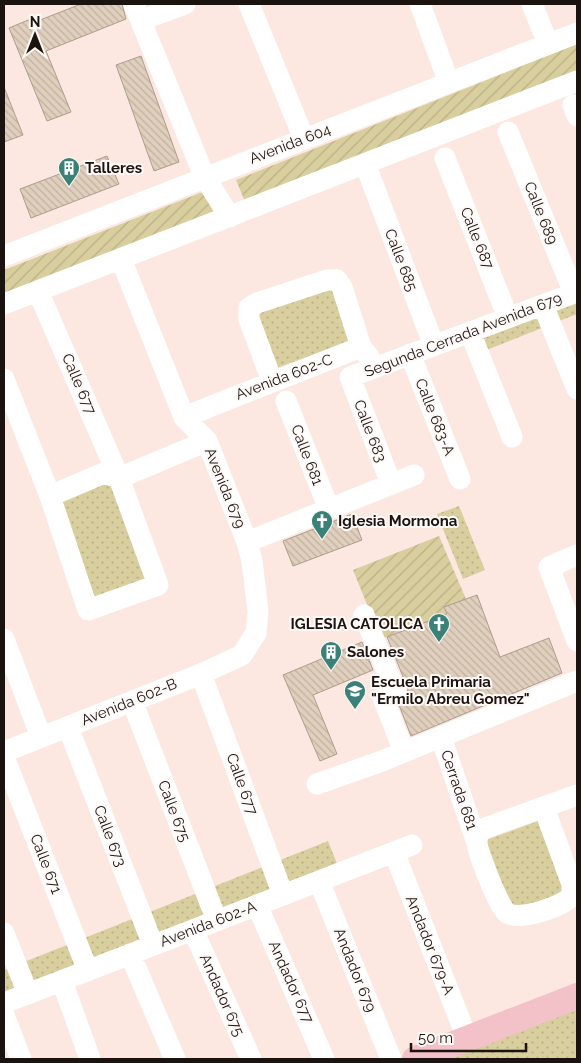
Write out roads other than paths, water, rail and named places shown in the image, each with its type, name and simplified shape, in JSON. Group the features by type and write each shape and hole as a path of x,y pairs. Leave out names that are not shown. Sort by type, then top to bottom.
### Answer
{"main road":[{"path":"414,1059 577,996"}],"street":[{"path":"185,4 138,12 205,178 230,217"},
{"path":"249,4 304,139"},
{"path":"420,4 449,83"},
{"path":"532,4 548,44"},
{"name":"Avenida 604","path":"4,256 577,33"},
{"path":"4,304 577,81"},
{"name":"Calle 689","path":"508,132 576,292"},
{"name":"Calle 687","path":"445,158 508,318"},
{"name":"Calle 685","path":"369,174 434,346"},
{"name":"Avenida 679","path":"121,259 184,417 207,442 247,542 252,561 258,611 256,633 250,646"},
{"path":"272,381 249,319 249,308 257,303 327,280 337,280 342,286 361,347 377,367"},
{"name":"Calle 677","path":"38,291 120,478 158,586 88,610 50,496"},
{"name":"Segunda Cerrada Avenida 679","path":"350,377 576,292"},
{"path":"543,305 577,389"},
{"path":"470,332 512,437"},
{"name":"Avenida 602-C","path":"184,417 361,347"},
{"name":"Calle 683-A","path":"410,354 460,479"},
{"name":"Calle 683","path":"350,377 391,484"},
{"path":"4,379 50,496 104,472 120,478 207,442"},
{"name":"Calle 681","path":"286,401 329,509"},
{"path":"247,542 414,475"},
{"path":"577,555 549,567 577,641"},
{"path":"364,615 396,693 382,698 404,752"},
{"path":"4,638 41,737"},
{"name":"Avenida 602-B","path":"4,752 201,674 242,655 250,646"},
{"name":"Calle 677","path":"201,674 283,895"},
{"path":"317,784 404,752 577,681"},
{"name":"Calle 675","path":"132,701 216,921"},
{"name":"Calle 673","path":"68,727 152,946"},
{"name":"Cerrada 681","path":"441,737 480,836 501,907 506,912 522,917 568,900 572,896 573,889 544,808"},
{"name":"Calle 671","path":"4,757 88,971"},
{"path":"480,836 577,795"},
{"name":"Avenida 602-A","path":"4,1003 403,849"},
{"name":"Andador 679-A","path":"403,849 467,1038"},
{"name":"Andador 679","path":"319,881 391,1059"},
{"name":"Andador 677","path":"257,905 324,1059"},
{"name":"Andador 675","path":"193,930 251,1059"},
{"path":"4,934 28,994"},
{"path":"130,954 175,1059"},
{"path":"62,981 90,1059"},
{"path":"4,1015 21,1059"}],"place":[{"name":"Talleres","path":"69,187"},
{"name":"Iglesia Mormona","path":"322,540"},
{"name":"IGLESIA CATOLICA","path":"439,643"},
{"name":"Salones","path":"331,671"},
{"name":"Escuela Primaria \"Ermilo Abreu Gomez\"","path":"355,710"}]}
